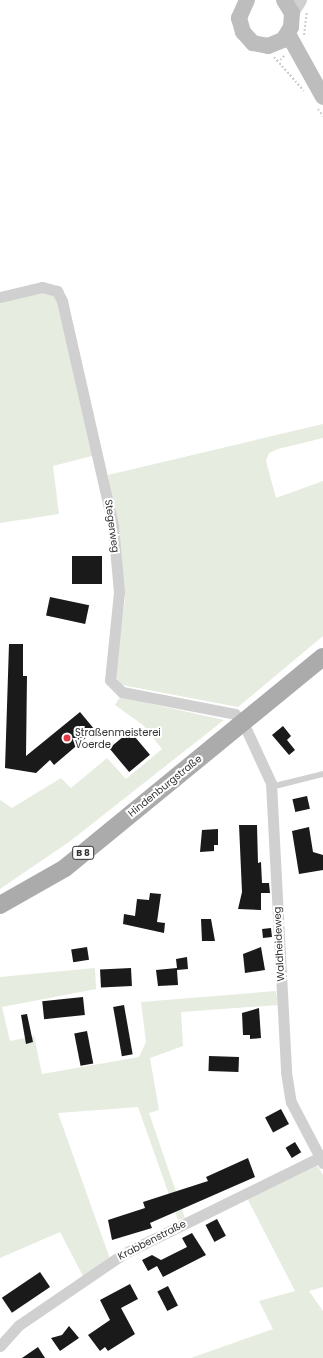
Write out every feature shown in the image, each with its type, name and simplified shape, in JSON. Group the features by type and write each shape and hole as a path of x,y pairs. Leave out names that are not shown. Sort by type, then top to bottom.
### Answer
{"main road":[{"path":"245,1 239,18 243,32 253,43 282,39"},
{"path":"282,39 292,4"},
{"path":"282,39 321,94"},
{"name":"Hindenburgstraße","path":"0,905 65,868 323,657"}],"street":[{"name":"Stegerweg","path":"0,297 42,287 57,291 62,301 113,526 119,592 110,680 122,692 222,709 235,714 243,723"},
{"name":"Waldheideweg","path":"243,723 271,787 286,1072 291,1102 321,1160"},
{"name":"Krabbenstraße","path":"0,1346 19,1325 123,1254 321,1160"}],"lane":[{"path":"271,787 323,774"}],"shaded area":[{"path":"37,291 53,294 58,302 96,455 53,466 59,514 0,523 0,301"},
{"path":"323,424 323,438 278,449 269,453 266,461 276,498 323,481 323,636 238,707 122,685 114,674 125,600 108,475"},
{"path":"120,697 224,720 69,842 0,889 0,800 12,808 61,778 71,788 107,758 126,779 162,749 143,725 115,705"},
{"path":"95,968 96,989 2,1007 10,1041 34,1036 42,1074 139,1057 146,1042 141,1002 276,991 278,1005 181,1012 183,1046 150,1058 159,1110 149,1113 185,1218 178,1220 138,1107 58,1113 110,1259 83,1276 60,1232 0,1258 0,977"},
{"path":"316,1163 323,1175 323,1287 309,1291 323,1311 323,1358 191,1358 273,1329 259,1301 295,1291 246,1196"}],"building":[{"path":"72,556 102,556 102,584 72,584"},
{"path":"50,597 89,605 85,624 46,616"},
{"path":"9,644 23,644 23,676 27,676 26,756 80,712 95,730 54,765 50,760 36,773 5,768"},
{"path":"283,726 291,736 287,740 295,750 289,755 272,735"},
{"path":"130,731 150,755 129,772 109,748"},
{"path":"307,796 310,809 295,812 292,799"},
{"path":"239,825 257,825 258,863 261,862 262,883 269,883 270,893 261,893 261,910 238,909 242,892"},
{"path":"309,827 313,852 323,855 323,870 299,874 292,831"},
{"path":"218,829 218,845 214,845 214,851 200,852 202,830"},
{"path":"150,893 161,894 157,922 165,923 164,933 123,924 124,914 135,916 137,899 149,900"},
{"path":"201,919 211,919 215,941 202,941"},
{"path":"271,928 272,937 263,938 262,929"},
{"path":"87,947 89,960 73,962 71,950"},
{"path":"261,947 265,970 245,973 243,954"},
{"path":"187,957 188,969 177,970 178,985 158,986 156,970 177,968 176,959"},
{"path":"131,968 132,986 101,988 100,970"},
{"path":"83,997 85,1015 44,1019 42,1001"},
{"path":"124,1005 133,1054 122,1056 113,1007"},
{"path":"259,1008 261,1038 250,1039 250,1035 243,1035 242,1013"},
{"path":"27,1014 33,1042 26,1044 21,1015"},
{"path":"87,1031 93,1063 81,1066 74,1033"},
{"path":"209,1056 239,1057 238,1072 208,1071"},
{"path":"281,1109 289,1124 273,1132 265,1117"},
{"path":"295,1142 301,1152 292,1158 286,1148"},
{"path":"248,1158 255,1177 150,1223 152,1228 112,1240 108,1220 145,1208 143,1202 208,1181 206,1177"},
{"path":"217,1219 226,1236 214,1242 206,1225"},
{"path":"192,1233 206,1255 163,1277 157,1266 148,1271 142,1260 152,1255 161,1260 187,1247 182,1238"},
{"path":"40,1272 50,1287 12,1313 2,1298"},
{"path":"130,1284 138,1299 121,1308 135,1334 108,1351 105,1347 100,1351 88,1335 110,1320 100,1300"},
{"path":"168,1286 178,1306 167,1311 157,1291"},
{"path":"69,1326 79,1338 60,1351 51,1338 62,1335"},
{"path":"38,1347 45,1358 22,1358"}],"place":[{"name":"Straßenmeisterei Voerde","path":"67,738"}]}
